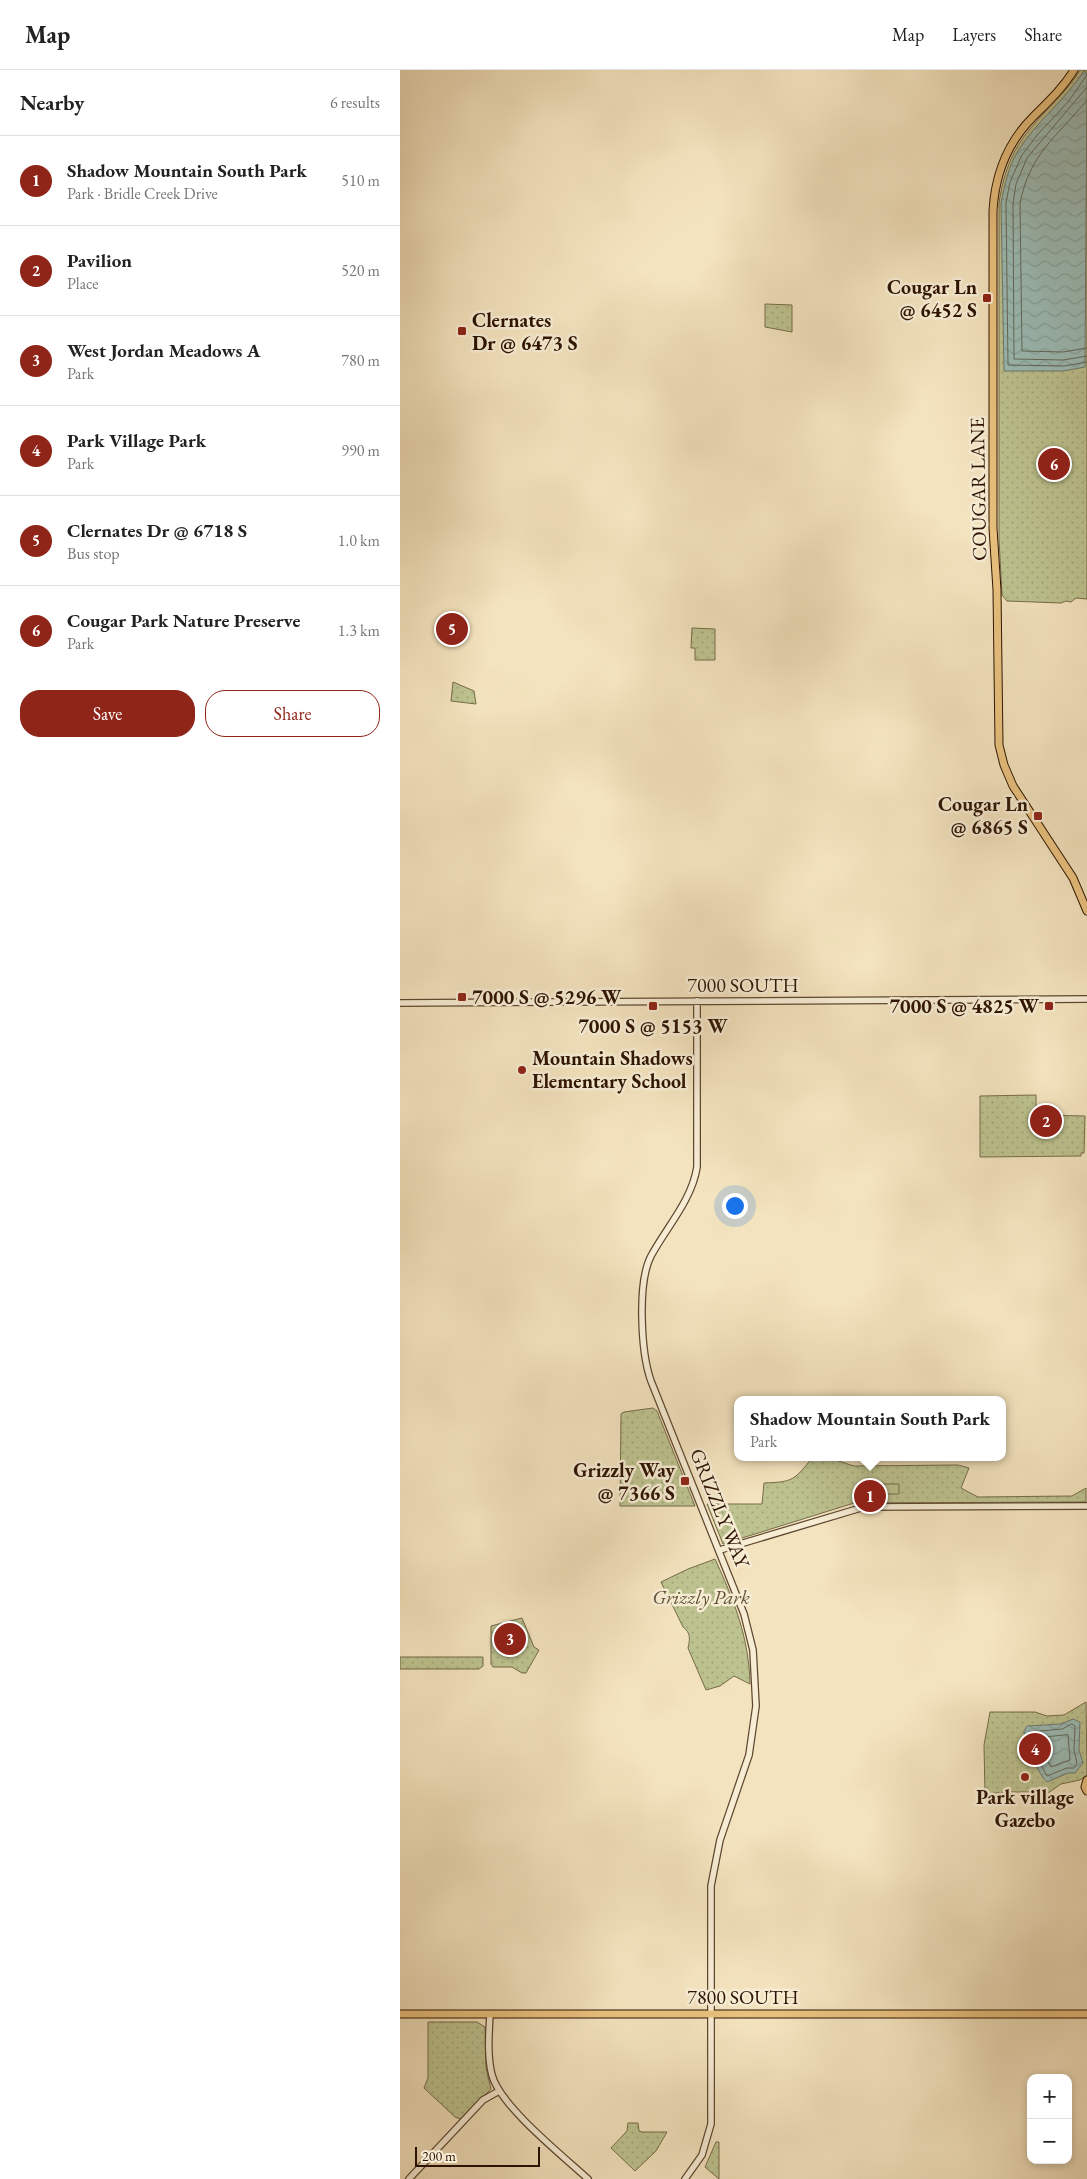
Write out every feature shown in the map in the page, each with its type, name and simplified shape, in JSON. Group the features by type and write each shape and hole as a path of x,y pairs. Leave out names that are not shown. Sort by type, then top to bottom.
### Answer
{"main road":[{"name":"COUGAR LANE","path":"1074,70 1060,89 1018,134 1004,160 996,189 993,211 993,528 997,583 998,731 1002,758 1017,793 1077,884 1087,910"},
{"path":"1087,1780 1085,1784 1087,1792"},
{"name":"7800 SOUTH","path":"400,2014 1087,2014"}],"street":[{"name":"7000 SOUTH","path":"400,1003 1087,999"},
{"name":"GRIZZLY WAY","path":"685,2179 702,2155 711,2124 710,1919 714,1868 720,1840 749,1755 756,1706 755,1665 749,1628 720,1550 651,1381 645,1361 643,1344 645,1272 652,1255 694,1182 697,1167 697,1001"},
{"path":"720,1550 864,1507 1087,1506"},
{"path":"490,2014 490,2064 499,2091 514,2109 588,2179"},
{"path":"409,2179 483,2100 499,2091"}],"green space":[{"path":"1080,70 1087,70 1087,599 1076,598 1071,602 1061,603 1007,601 1002,595 999,539 999,203 1006,174 1013,155 1023,137 1069,86"},
{"path":"765,304 792,305 792,332 765,327"},
{"path":"692,628 715,629 715,660 695,660 695,648 691,648"},
{"path":"453,682 474,691 476,704 451,701"},
{"path":"1036,1095 1036,1115 1085,1116 1084,1153 1081,1153 1081,1156 980,1157 980,1096"},
{"path":"653,1408 657,1411 695,1506 620,1506 621,1414"},
{"path":"810,1461 836,1461 854,1466 958,1465 969,1468 961,1488 978,1497 1072,1496 1086,1488 1086,1502 854,1503 723,1544 707,1504 762,1504 764,1483 782,1482 793,1478"},
{"path":"881,1484 899,1484 899,1494 881,1494"},
{"name":"Grizzly Park","path":"715,1559 739,1620 747,1651 750,1684 734,1676 720,1686 706,1690 688,1648 689,1634 683,1627 661,1582"},
{"path":"522,1618 534,1647 539,1650 526,1673 522,1673 512,1667 493,1667 491,1664 491,1626"},
{"path":"400,1657 483,1657 483,1666 479,1669 400,1669"},
{"path":"1086,1702 1087,1775 1080,1780 1061,1784 1048,1793 1008,1792 985,1794 984,1745 990,1712 1035,1712 1047,1716 1064,1715"},
{"path":"428,2022 477,2022 485,2027 486,2068 491,2089 460,2119 455,2117 424,2088 428,2078"},
{"path":"628,2123 638,2123 639,2131 642,2132 667,2132 656,2151 635,2171 611,2148 627,2131"},
{"path":"716,2142 719,2142 719,2179 705,2167"}],"water":[{"path":"1084,71 1087,74 1085,367 1064,371 1004,371 1001,203 1007,176 1025,140"},
{"path":"1073,1719 1080,1722 1079,1750 1083,1763 1075,1773 1068,1773 1047,1782 1040,1773 1033,1758 1024,1731 1027,1726 1061,1724"}],"place":[{"name":"Cougar Ln @ 6452 S","path":"987,298"},
{"name":"Clernates Dr @ 6473 S","path":"462,331"},
{"name":"Cougar Park Nature Preserve","path":"1054,464"},
{"name":"Clernates Dr @ 6718 S","path":"452,629"},
{"name":"Cougar Ln @ 6865 S","path":"1038,816"},
{"name":"7000 S @ 5296 W","path":"462,997"},
{"name":"7000 S @ 5153 W","path":"653,1006"},
{"name":"7000 S @ 4825 W","path":"1049,1006"},
{"name":"Mountain Shadows Elementary School","path":"522,1070"},
{"name":"Pavilion","path":"1046,1121"},
{"name":"Grizzly Way @ 7366 S","path":"685,1481"},
{"name":"Shadow Mountain South Park","path":"870,1496"},
{"name":"West Jordan Meadows A","path":"510,1639"},
{"name":"Park Village Park","path":"1035,1749"},
{"name":"Park village Gazebo","path":"1025,1777"}]}
